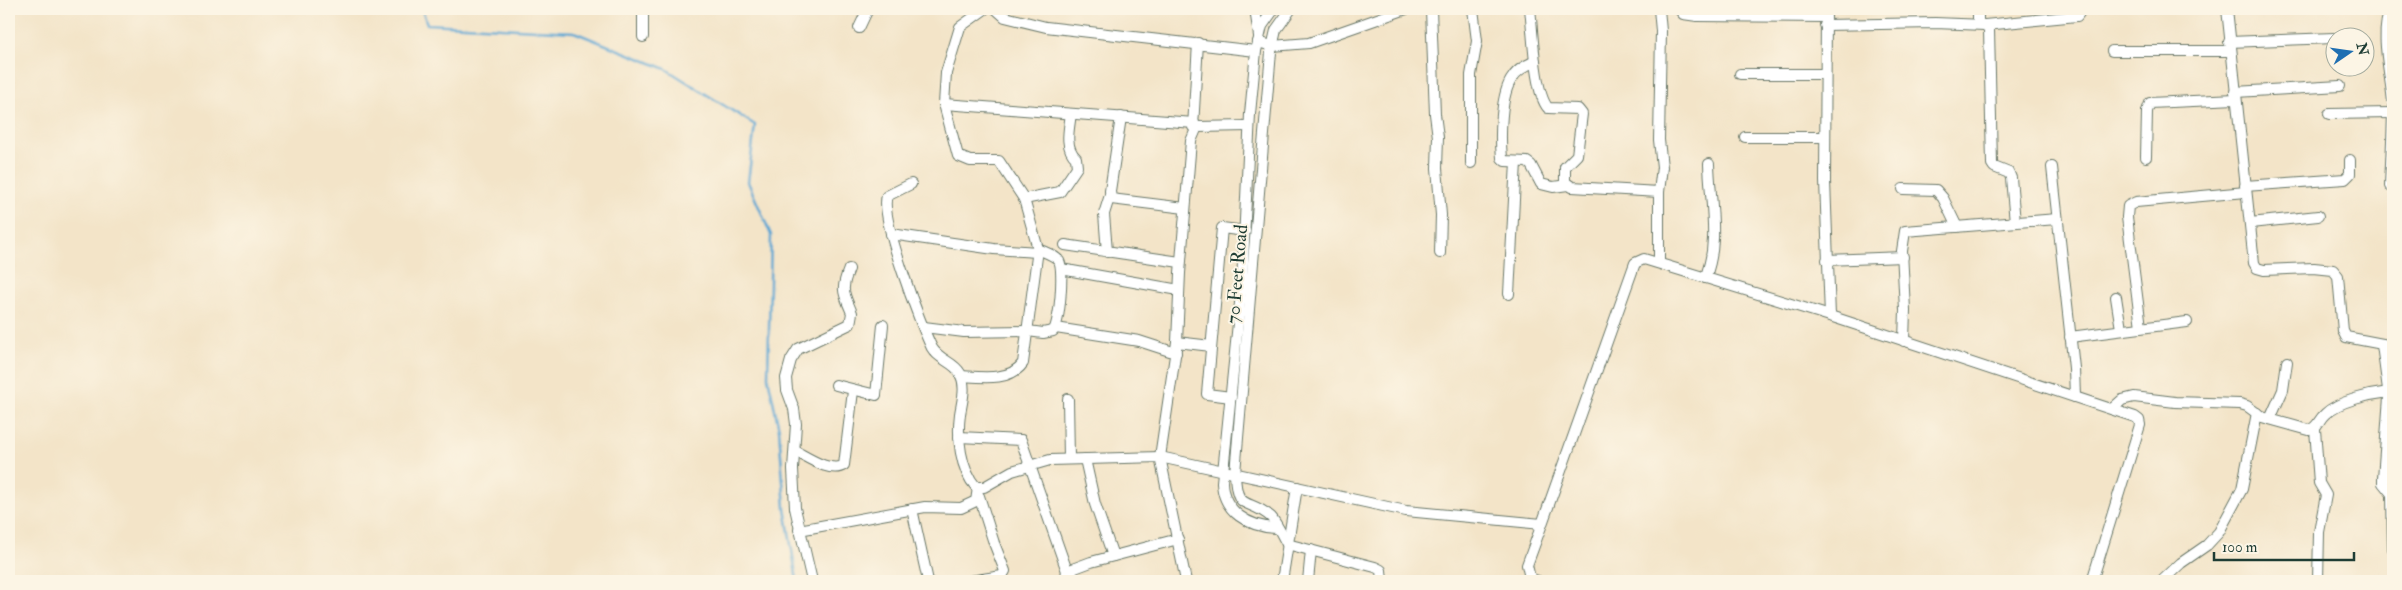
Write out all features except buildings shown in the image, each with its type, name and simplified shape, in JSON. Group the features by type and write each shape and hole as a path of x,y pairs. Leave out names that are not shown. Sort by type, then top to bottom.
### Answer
{"street":[{"path":"642,37 643,9"},
{"path":"858,28 868,9"},
{"path":"961,376 998,376 1019,368 1025,356 1038,250 1024,199 999,161 970,161 958,156 944,104 946,73 957,32 964,23 985,9"},
{"path":"996,9 1005,18 1046,28 1198,43 1258,43 1272,46 1310,43 1406,9"},
{"path":"1254,9 1258,43"},
{"name":"70 Feet Road","path":"1274,9 1258,43 1249,126 1245,231 1222,486 1225,499 1232,511 1255,524 1276,528"},
{"name":"70 Feet Road","path":"1287,544 1270,517 1249,506 1239,498 1235,473 1272,46 1276,30 1291,9"},
{"path":"1431,9 1435,114 1438,137 1437,168 1441,215 1440,253"},
{"path":"1471,163 1471,75 1477,41 1473,9"},
{"path":"1530,9 1535,61 1543,102 1548,108 1578,109 1582,114 1577,155 1564,167 1564,182 1568,185"},
{"path":"1659,9 1661,31 1659,140 1662,167 1659,192 1659,263"},
{"path":"1679,9 1683,14 1697,16 1825,17 1981,25 2077,16 2082,9"},
{"path":"1978,9 1981,25"},
{"path":"2227,9 2254,263 2257,268 2326,268 2332,270 2338,276 2343,331 2346,336 2393,346"},
{"path":"2390,186 2392,113 2386,37 2387,21 2391,9"},
{"path":"1825,17 1824,136 1830,316"},
{"path":"1981,25 1989,29 1992,164 1994,167 2009,174 2011,178 2015,222"},
{"path":"2112,51 2230,46 2324,39"},
{"path":"1186,581 1160,457 1176,348 1180,262 1193,128 1198,43"},
{"path":"1535,61 1524,66 1513,76 1506,93 1502,131 1502,158 1505,161 1531,165 1541,184 1553,187 1568,185 1659,192"},
{"path":"1740,74 1824,74"},
{"path":"2146,157 2147,111 2150,103 2155,101 2340,86"},
{"path":"944,104 1121,117 1193,128 1202,126 1249,126"},
{"path":"2329,114 2392,113"},
{"path":"1024,199 1060,192 1076,167 1076,158 1070,152 1069,146 1071,114"},
{"path":"1107,252 1104,214 1110,195 1121,117"},
{"path":"1745,137 1824,136"},
{"path":"2141,327 2127,217 2128,206 2136,202 2345,179 2350,174 2350,160"},
{"path":"1509,294 1516,162"},
{"path":"1705,278 1709,267 1713,240 1709,164"},
{"path":"2052,166 2075,377 2074,397"},
{"path":"911,184 895,190 886,199 891,234 933,349 937,354 955,366 961,376 964,395 959,437 969,477 978,492 994,543 1006,571 1002,576 970,581"},
{"path":"1903,189 1936,190 1943,198 1957,227"},
{"path":"1110,195 1115,200 1184,208"},
{"path":"2250,223 2318,216"},
{"path":"1904,341 1903,257 1905,231 2057,219"},
{"path":"1231,397 1207,394 1211,346 1222,228 1245,231"},
{"path":"891,234 994,249 1038,250 1057,259 1061,269 1056,328"},
{"path":"1065,245 1180,262"},
{"path":"1827,260 1903,257"},
{"path":"1538,581 1530,578 1527,565 1635,263 1644,259 1830,316 2135,417 2139,420 2140,425 2092,581"},
{"path":"812,581 799,530 794,492 796,424 794,409 787,390 787,374 791,360 798,349 850,324 852,313 845,300 843,291 849,269"},
{"path":"1061,269 1179,290"},
{"path":"2116,297 2121,329"},
{"path":"2070,337 2187,322"},
{"path":"836,385 853,391 876,395 883,325"},
{"path":"924,327 964,332 1028,331 1043,333 1053,331 1056,328 1176,348 1211,346"},
{"path":"2382,345 2389,392 2383,482 2392,494 2393,550"},
{"path":"2270,419 2283,390 2287,362"},
{"path":"795,451 827,466 838,468 844,465 853,391"},
{"path":"2318,581 2319,532 2326,495 2319,483 2315,429 2327,412 2356,398 2389,392"},
{"path":"2112,409 2122,400 2134,398 2175,402 2240,404 2270,419 2303,430 2315,429"},
{"path":"1068,399 1069,459"},
{"path":"2162,581 2181,563 2207,545 2219,532 2242,490 2257,414"},
{"path":"959,437 1021,440 1028,466 1066,576 1113,556 1178,539"},
{"path":"799,530 930,506 961,508 974,503 978,492 1012,471 1050,460 1160,457 1406,511 1542,524"},
{"path":"1085,459 1095,504 1113,556"},
{"path":"1282,581 1297,486"},
{"path":"912,509 928,581"},
{"path":"1287,544 1375,567 1382,570 1382,581"},
{"path":"1308,581 1311,550"}],"waterway":[{"path":"422,9 427,24 574,32 666,69 755,125 748,182 771,235 768,377 779,429 785,508 797,581"}]}
